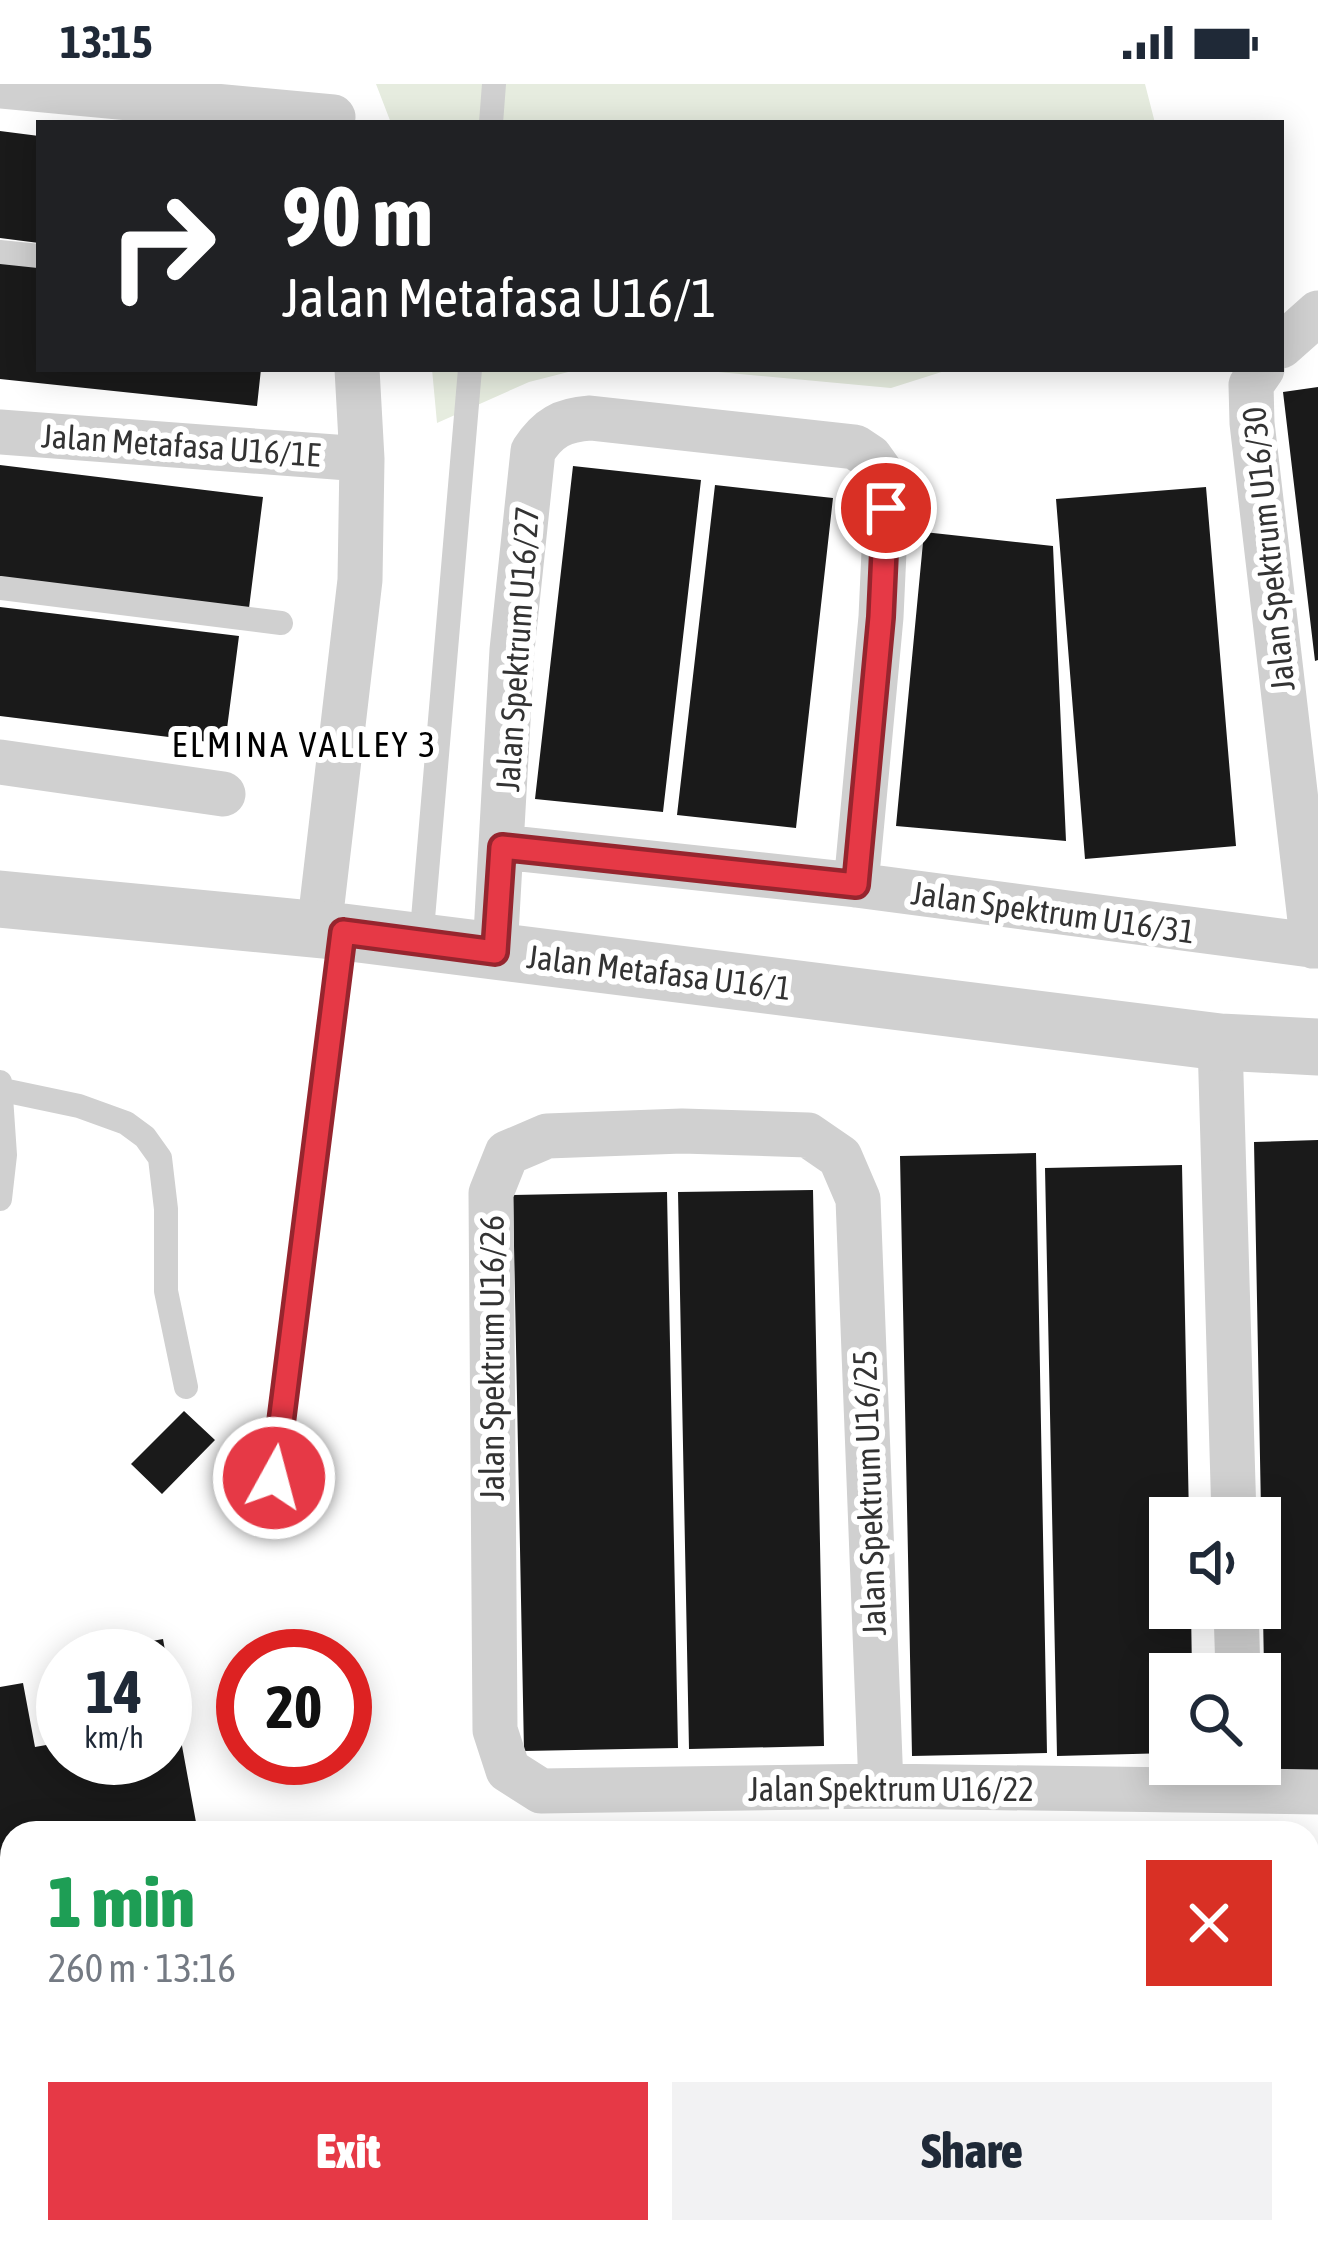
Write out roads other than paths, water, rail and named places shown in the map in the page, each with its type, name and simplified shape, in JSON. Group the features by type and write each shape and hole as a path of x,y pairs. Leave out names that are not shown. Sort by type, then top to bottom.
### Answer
{"street":[{"path":"0,86 329,108"},
{"path":"1284,343 1318,313"},
{"path":"331,931 360,580 362,459 357,372"},
{"name":"Jalan Spektrum U16/30","path":"1260,372 1251,385 1252,423 1315,946"},
{"name":"Jalan Spektrum U16/27","path":"495,952 512,650 533,451 554,426 572,419 855,447 880,471 886,508 881,617 856,885"},
{"name":"Jalan Metafasa U16/1E","path":"0,432 362,459"},
{"path":"0,762 223,794"},
{"name":"Jalan Spektrum U16/31","path":"502,847 856,885 1315,946"},
{"name":"Jalan Metafasa U16/1","path":"0,899 331,931 1220,1042 1318,1048"},
{"path":"1220,1042 1233,1497"},
{"name":"Jalan Spektrum U16/26","path":"541,1791 508,1770 495,1730 490,1193 507,1153 548,1136 682,1131 808,1136 840,1157 858,1199"},
{"name":"Jalan Spektrum U16/25","path":"858,1199 881,1786"},
{"name":"Jalan Spektrum U16/22","path":"541,1791 1149,1780"},
{"name":"Jalan Spektrum U16/22","path":"1280,1785 1318,1792"}],"lane":[{"path":"491,120 494,84"},
{"path":"0,252 36,256"},
{"path":"421,942 470,372"},
{"path":"0,588 281,623"},
{"path":"269,1523 331,931"},
{"path":"0,1199 5,1154 1,1086 79,1106 126,1123 145,1137 160,1158 166,1209 166,1291 186,1387"}],"district":[{"name":"ELMINA VALLEY 3","path":"305,744"}]}
